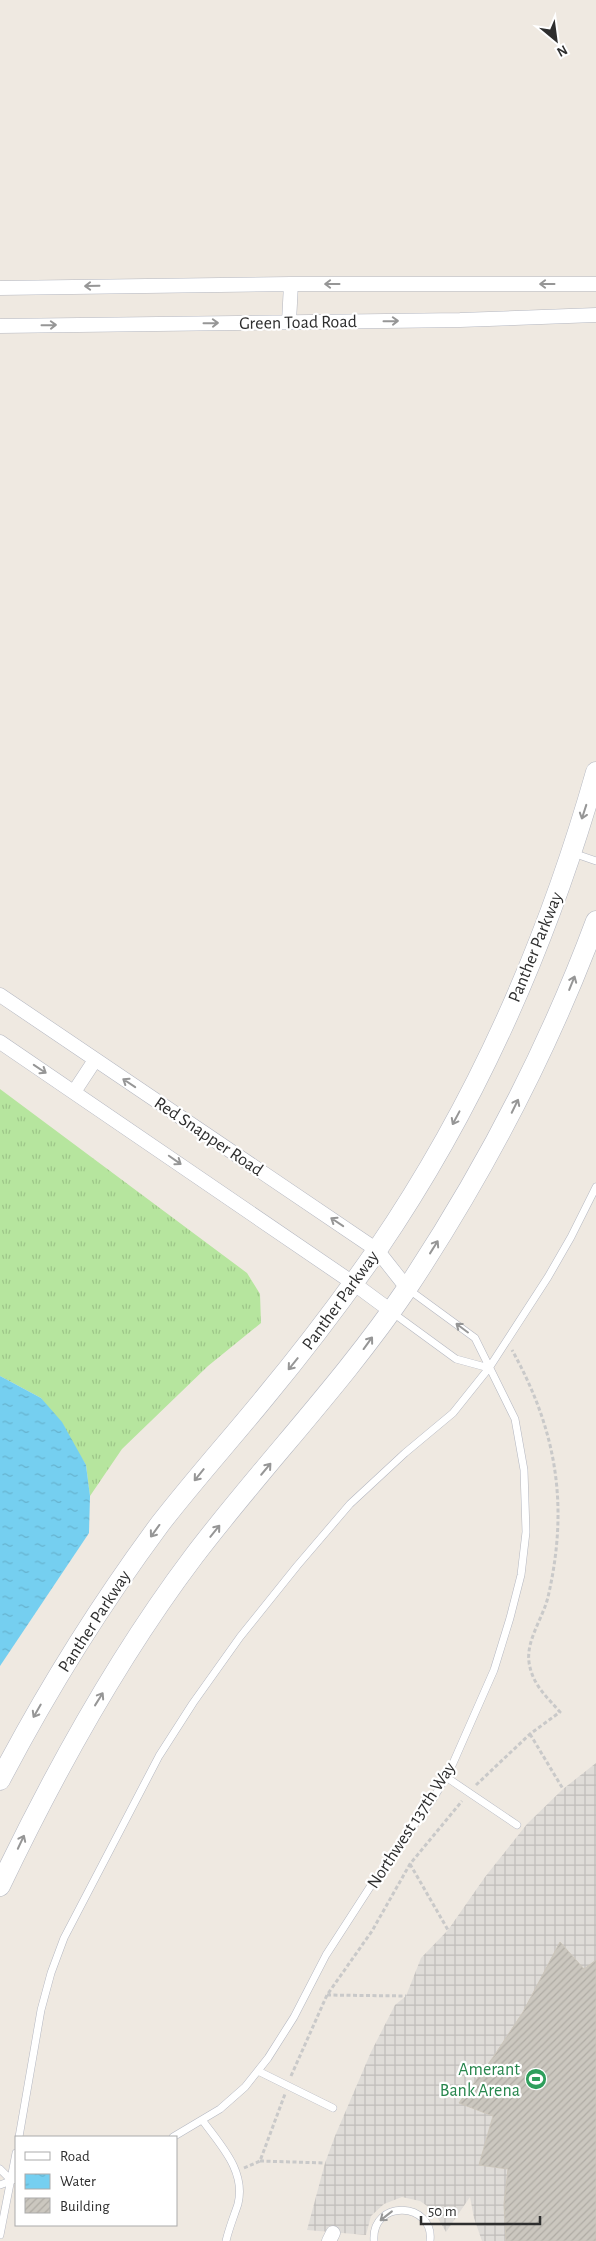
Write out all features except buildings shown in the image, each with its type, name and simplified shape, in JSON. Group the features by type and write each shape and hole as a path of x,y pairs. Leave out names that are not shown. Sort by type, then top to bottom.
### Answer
{"main road":[{"name":"Panther Parkway","path":"0,1780 62,1669 134,1560 206,1467 300,1356 377,1250 436,1154 502,1028 543,931 572,852 596,772"},
{"path":"0,1886 38,1807 95,1706 146,1624 195,1555 320,1404 391,1311 456,1211 511,1115 557,1019 596,921"}],"street":[{"path":"0,288 291,284 596,284"},
{"path":"290,322 291,284"},
{"name":"Green Toad Road","path":"0,326 596,315"},
{"name":"Red Snapper Road","path":"0,995 377,1250 407,1288"},
{"path":"0,1042 353,1283 391,1311"},
{"path":"74,1092 96,1060"}],"lane":[{"path":"572,852 596,861"},
{"path":"19,2136 41,2010 50,1973 64,1938 159,1756 219,1666 297,1566 350,1504 453,1413 489,1368 567,1245 596,1187"},
{"name":"Northwest 137th Way","path":"175,2136 203,2121 244,2088 258,2071 294,2017 326,1955 446,1777 494,1670 510,1618 521,1575 526,1532 524,1470 515,1419 475,1338 407,1288"},
{"path":"391,1311 456,1359 489,1368"},
{"path":"446,1777 516,1825"},
{"path":"258,2071 333,2108"},
{"path":"203,2121 237,2171 240,2185 238,2202 226,2241"},
{"path":"0,2235 14,2180 15,2166"},
{"path":"0,2169 14,2180"},
{"path":"0,2185 14,2180"},
{"path":"374,2241 376,2225 383,2217 392,2211 402,2209 422,2217 428,2226 430,2241"}],"path":[{"path":"260,2161 288,2086 327,1995 372,1931 410,1864 469,1792 530,1734 560,1712 539,1689 532,1677 528,1661 528,1649 548,1598 555,1559 558,1520 556,1476 550,1438 539,1403 507,1341"},
{"path":"530,1734 563,1789"},
{"path":"410,1864 448,1930"},
{"path":"327,1995 406,1996"},
{"path":"237,2171 260,2161 325,2162"}],"green space":[{"path":"0,1089 247,1273 260,1294 261,1323 208,1366 122,1449 90,1496 86,1465 41,1398 0,1376"}],"shaded area":[{"path":"596,1763 596,1960 584,1969 561,1943 523,2012 494,2056 459,2103 493,2116 479,2165 508,2169 504,2204 506,2241 482,2241 474,2218 470,2197 446,2232 433,2210 420,2201 402,2197 384,2204 371,2216 366,2235 307,2230 325,2163 335,2136 371,2052 395,2005 406,1996 421,1958 448,1930 485,1877 527,1824 563,1789"}],"water":[{"path":"0,1376 41,1398 62,1422 86,1465 90,1496 89,1533 0,1666"}],"place":[{"name":"Amerant Bank Arena","path":"536,2079"}]}
